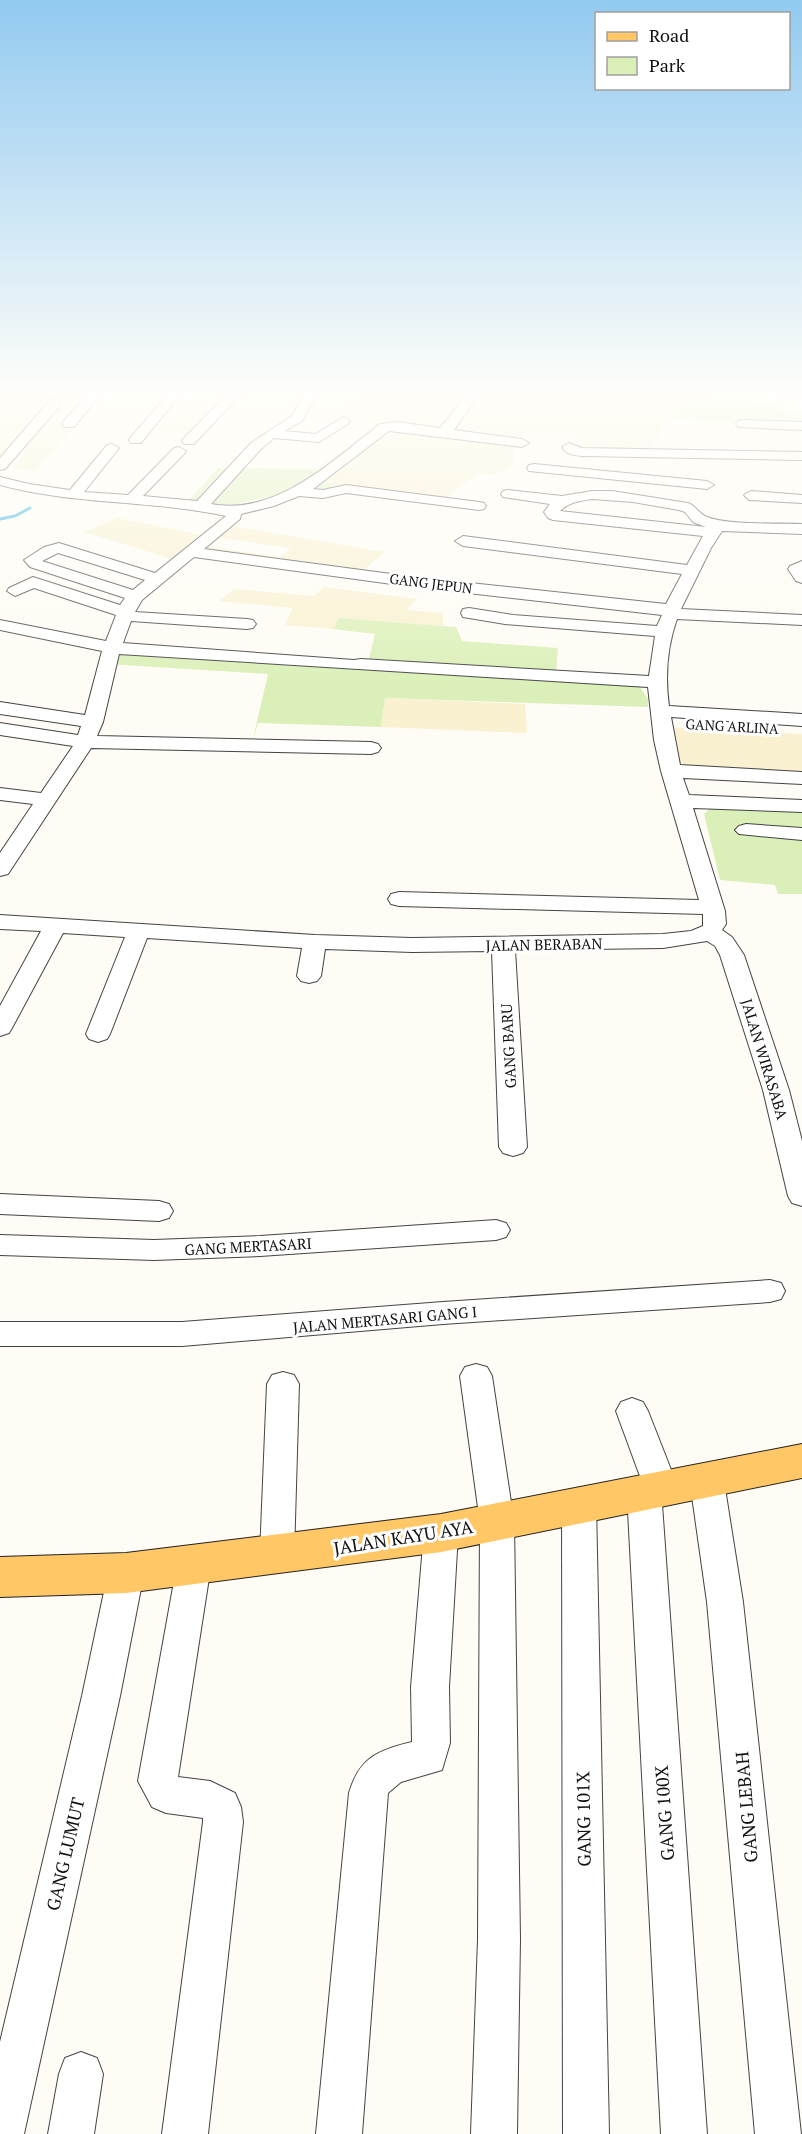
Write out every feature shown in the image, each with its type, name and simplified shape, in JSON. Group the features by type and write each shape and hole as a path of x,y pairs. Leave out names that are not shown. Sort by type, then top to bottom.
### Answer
{"main road":[{"name":"JALAN KAYU AYA","path":"0,1577 126,1573 441,1533 579,1504 706,1482 802,1462"}],"street":[{"path":"45,491 202,506 231,512 269,503 300,492 323,494 339,491"},
{"path":"74,495 78,491"},
{"path":"132,499 140,491"},
{"path":"202,506 216,491"},
{"path":"358,491 478,506"},
{"path":"508,494 563,501 600,495 684,506 690,509 698,519 716,529"},
{"path":"751,495 802,499"},
{"path":"563,501 552,509 553,515 716,529 802,529"},
{"path":"0,869 10,838 48,800 85,742 94,722 106,664 125,614 136,596 233,519 234,514 231,512"},
{"path":"710,932 714,925 714,911 671,771 657,682 671,612 716,529"},
{"path":"463,541 692,570"},
{"path":"136,596 36,564 32,560 50,550 59,548 157,579"},
{"name":"GANG JEPUN","path":"191,552 414,582 671,612 802,620"},
{"path":"175,566 420,597"},
{"path":"802,566 796,569 802,578"},
{"path":"15,591 33,582 125,614 247,624"},
{"path":"469,613 537,619"},
{"path":"506,617 505,619 664,638"},
{"path":"0,625 112,648 657,682"},
{"path":"482,628 664,638"},
{"path":"0,708 94,722"},
{"path":"662,717 802,720"},
{"name":"GANG ARLINA","path":"662,717 802,729"},
{"path":"0,729 85,742 371,748"},
{"path":"671,771 802,778"},
{"path":"0,794 48,800"},
{"path":"681,801 802,806"},
{"path":"746,830 802,834"},
{"path":"399,899 711,907"},
{"name":"JALAN BERABAN","path":"0,922 315,942 503,945 680,940 710,932"},
{"path":"0,1028 55,927"},
{"path":"98,1034 138,932"},
{"name":"JALAN WIRASABA","path":"710,932 723,942 732,955 776,1090 802,1196"},
{"path":"309,976 315,942"},
{"name":"GANG BARU","path":"503,945 513,1147"},
{"path":"0,1204 159,1211"},
{"name":"GANG MERTASARI","path":"0,1245 154,1250 260,1246 496,1230"},
{"name":"JALAN MERTASARI GANG I","path":"0,1334 182,1334 443,1313 770,1291"},
{"path":"476,1376 497,1522 499,1940 494,2134"},
{"path":"277,1555 283,1384"},
{"name":"GANG 100X","path":"632,1411 653,1491 684,2134"},
{"name":"GANG LEBAH","path":"706,1482 727,1614 778,2134"},
{"name":"GANG 101X","path":"579,1504 586,2134"},
{"path":"339,2134 370,1784 385,1770 400,1763 428,1757 431,1743 430,1687 441,1533"},
{"path":"185,2134 223,1821 221,1807 210,1800 166,1794 158,1781 194,1565"},
{"name":"GANG LUMUT","path":"1,2134 101,1696 126,1573"},
{"path":"71,2134 81,2074"}],"shaded area":[{"path":"358,491 456,491 444,500"},
{"path":"117,518 207,536 221,524 384,552 360,574 183,552 172,559 84,532","holes":["207,536 290,548 280,557 193,544"]},
{"path":"324,587 417,599 406,610 443,613 443,626 339,618 333,629 285,625 293,608 218,601 235,589 314,596"},
{"path":"385,698 525,704 527,733 381,727"},
{"path":"667,727 802,734 802,776 675,768"}],"green space":[{"path":"197,491 307,491 226,506 186,503"},
{"path":"339,618 456,627 462,641 558,648 556,673 633,676 648,699 648,707 385,698 381,727 258,723 252,743 268,674 106,664 95,673 103,643 368,662 375,634 333,629"},
{"path":"802,806 802,894 778,894 775,885 720,880 704,814 711,808"}],"waterway":[{"path":"0,519 15,516 30,508"}]}
